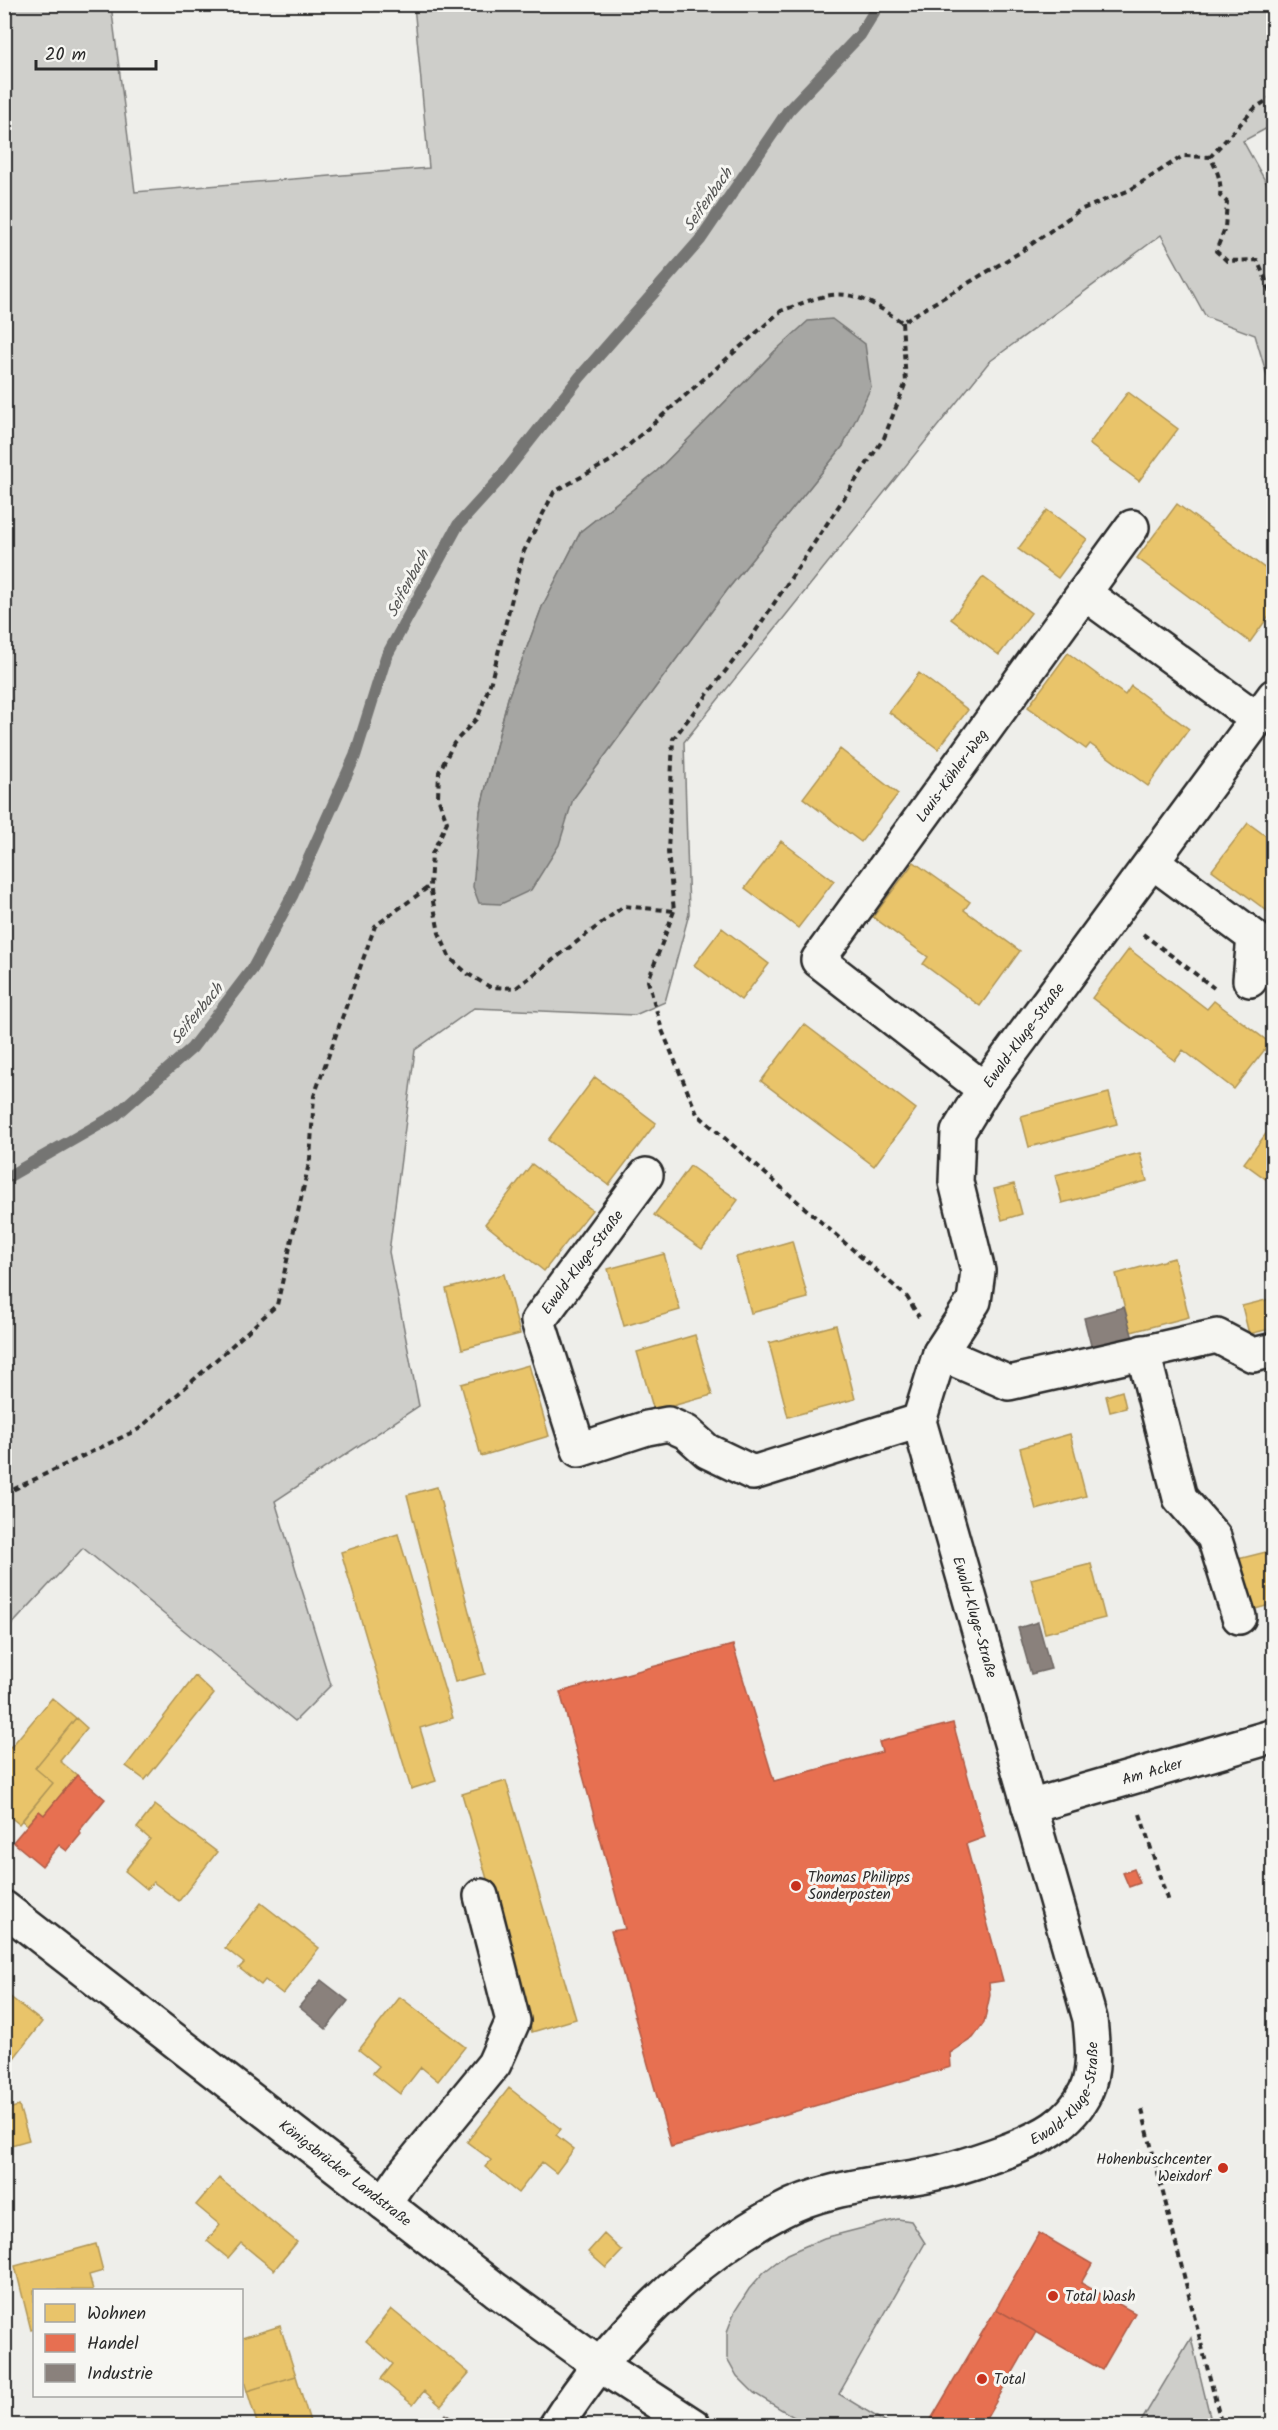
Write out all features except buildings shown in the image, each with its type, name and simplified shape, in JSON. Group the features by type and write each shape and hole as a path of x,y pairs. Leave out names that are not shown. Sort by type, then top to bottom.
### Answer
{"street":[{"path":"1132,527 1084,593 1265,707"},
{"name":"Louis-Köhler-Weg","path":"984,1089 818,960 1084,593"},
{"name":"Ewald-Kluge-Straße","path":"556,2426 569,2404 600,2365 662,2297 736,2236 783,2209 816,2196 934,2173 987,2158 1033,2140 1065,2121 1087,2089 1093,2055 1090,2019 919,1421 940,1353 974,1301 978,1271 956,1182 958,1132 984,1089 1265,707"},
{"path":"1153,862 1254,937 1250,980"},
{"name":"Ewald-Kluge-Straße","path":"646,1175 538,1321 579,1450 647,1428 668,1424 686,1432 707,1451 753,1473 919,1421"},
{"path":"940,1353 1009,1383 1217,1335 1253,1354 1274,1350"},
{"path":"1143,1352 1180,1498 1214,1537 1239,1617"},
{"name":"Am Acker","path":"1029,1807 1274,1736"},
{"path":"384,2203 404,2174 494,2064 513,2021 481,1896"},
{"name":"Königsbrücker Landstraße","path":"4,1908 496,2290 600,2365 694,2426"}],"path":[{"path":"902,322 1018,253 1080,210 1130,190 1183,156 1210,157 1255,108 1274,96"},
{"path":"1210,157 1218,171 1220,196 1227,201 1225,228 1216,251 1227,261 1257,260 1274,307"},
{"path":"674,911 624,906 516,988 490,987 468,974 450,958 439,933 430,886 432,854 447,822 438,797 439,772 454,743 478,717 491,681 524,551 554,492 612,460 781,311 814,298 846,295 875,306 902,322"},
{"path":"902,322 906,382 884,438 751,638 673,739 668,852 674,911 648,981 662,1030 697,1114 907,1297 940,1353"},
{"path":"4,1494 139,1429 277,1305 310,1159 314,1096 375,926 430,886"},
{"path":"1115,913 1214,988 1250,980"},
{"path":"1128,1778 1168,1902"},
{"path":"1142,2110 1222,2426"}],"shaded area":[{"path":"5,5 111,5 135,192 429,168 414,5 1273,5 1273,125 1243,141 1273,195 1273,389 1271,389 1255,335 1206,317 1161,235 989,362 684,742 689,914 665,1002 635,1015 474,1008 415,1050 389,1252 419,1406 275,1501 331,1685 295,1721 83,1548 5,1632","holes":["775,351 843,446 728,589 573,799 480,811 508,698 542,607 581,531 657,471"]},
{"path":"832,319 865,344 871,387 843,446 728,589 573,799 559,845 531,890 501,904 479,903 473,887 480,811 508,698 542,607 581,531 657,471 775,351 808,321"},
{"path":"898,2219 911,2221 925,2243 839,2394 890,2425 807,2425 754,2393 737,2376 727,2358 727,2332 735,2311 749,2289 764,2272 787,2254 824,2238"},
{"path":"1191,2338 1212,2425 1139,2425"}],"waterway":[{"name":"Seifenbach","path":"4,1179 116,1115 192,1048 253,968 292,896 355,756 386,657 458,525 498,481 580,377 700,240 788,111 860,35 879,4"}],"place":[{"name":"Thomas Philipps Sonderposten","path":"796,1886"},
{"name":"Hohenbuschcenter Weixdorf","path":"1223,2168"},
{"name":"Total Wash","path":"1053,2296"},
{"name":"Total","path":"982,2379"}]}
